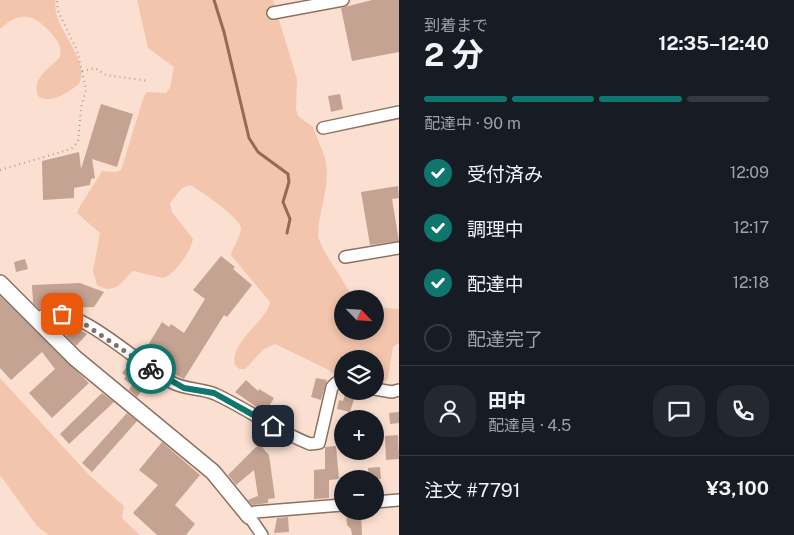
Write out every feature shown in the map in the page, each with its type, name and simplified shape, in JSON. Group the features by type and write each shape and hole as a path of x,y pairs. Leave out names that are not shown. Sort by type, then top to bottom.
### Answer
{"street":[{"path":"272,13 343,0"},
{"path":"323,128 399,112"},
{"path":"345,257 399,248"},
{"path":"0,284 75,358 213,472 262,535"},
{"path":"36,320 49,312 70,317 127,350 171,382 188,390 214,393 310,444 319,443 334,385"},
{"path":"384,391 392,392 399,390"},
{"path":"384,501 399,500"},
{"path":"249,516 254,512 334,506"}],"path":[{"path":"0,170 71,149 77,145 82,103 86,88 77,50 58,11 57,0"},
{"path":"82,71 95,68 109,76 149,81"}],"shaded area":[{"path":"0,0 55,0 58,20 80,66 79,84 65,94 54,98 48,99 38,96 37,83 60,57 59,44 45,26 32,18 20,17 14,19 0,29"},
{"path":"137,0 273,0 297,79 296,109 298,116 313,127 325,157 326,187 318,237 323,249 348,290 334,290 334,340 384,340 384,308 399,309 399,343 393,347 388,378 384,383 384,350 334,350 334,374 275,344 264,349 245,369 239,369 235,365 235,356 238,348 262,317 270,302 231,255 241,231 239,224 219,205 190,185 182,188 170,203 172,212 193,239 186,256 177,268 163,278 133,271 113,288 103,288 97,285 93,271 100,233 77,213 102,171 115,172 121,170 144,96 147,92 166,93 170,88 174,67 148,48"},
{"path":"0,378 89,475 124,506 122,518 140,535 49,535 37,526 0,475"}],"building":[{"path":"372,0 399,0 399,52 352,61 341,8"},
{"path":"340,94 343,109 331,112 328,96"},
{"path":"101,104 133,114 117,167 92,159 95,178 91,179 90,185 74,188 74,198 43,200 42,161 79,152 81,169"},
{"path":"398,186 399,198 392,199 399,241 370,245 361,192"},
{"path":"221,256 235,267 233,269 252,285 227,317 224,315 184,379 162,368 168,359 148,345 162,322 169,327 171,324 184,333 205,299 193,290"},
{"path":"25,259 28,269 16,272 14,262"},
{"path":"80,283 104,292 94,307 68,308 49,305 39,309 33,303 32,285"},
{"path":"0,296 89,383 52,418 29,393 55,369 42,352 11,380 0,368"},
{"path":"75,327 87,334 76,346 66,336"},
{"path":"130,363 151,378 137,397 129,390 132,385 124,379 126,376 122,373"},
{"path":"316,378 327,380 321,400 311,397"},
{"path":"246,380 258,391 259,389 274,398 265,413 235,392"},
{"path":"102,393 114,402 69,444 60,434"},
{"path":"339,400 354,400 351,410 337,409"},
{"path":"399,412 399,423 390,424 389,413"},
{"path":"127,413 137,421 92,472 82,463"},
{"path":"398,435 399,459 386,460 385,436"},
{"path":"162,442 200,475 175,505 195,524 186,535 157,535 133,513 158,485 139,470"},
{"path":"259,444 269,455 275,498 268,499 268,503 252,505 248,500 258,496 254,470 236,485 228,475"},
{"path":"334,446 334,460 337,460 338,470 334,470 334,480 329,480 329,498 314,499 314,470 325,469 325,447"},
{"path":"380,467 380,470 368,470 368,468"},
{"path":"288,517 289,532 274,533 277,518"},
{"path":"347,520 361,520 362,535 352,535 351,529 347,525"}],"waterway":[{"path":"214,0 224,32 249,138 258,152 288,174 289,182 283,202 290,219 287,233"}],"way so far":[{"path":"62,314 79,321 127,350 151,369"}],"route":[{"path":"151,369 188,390 214,393 273,426"}]}
